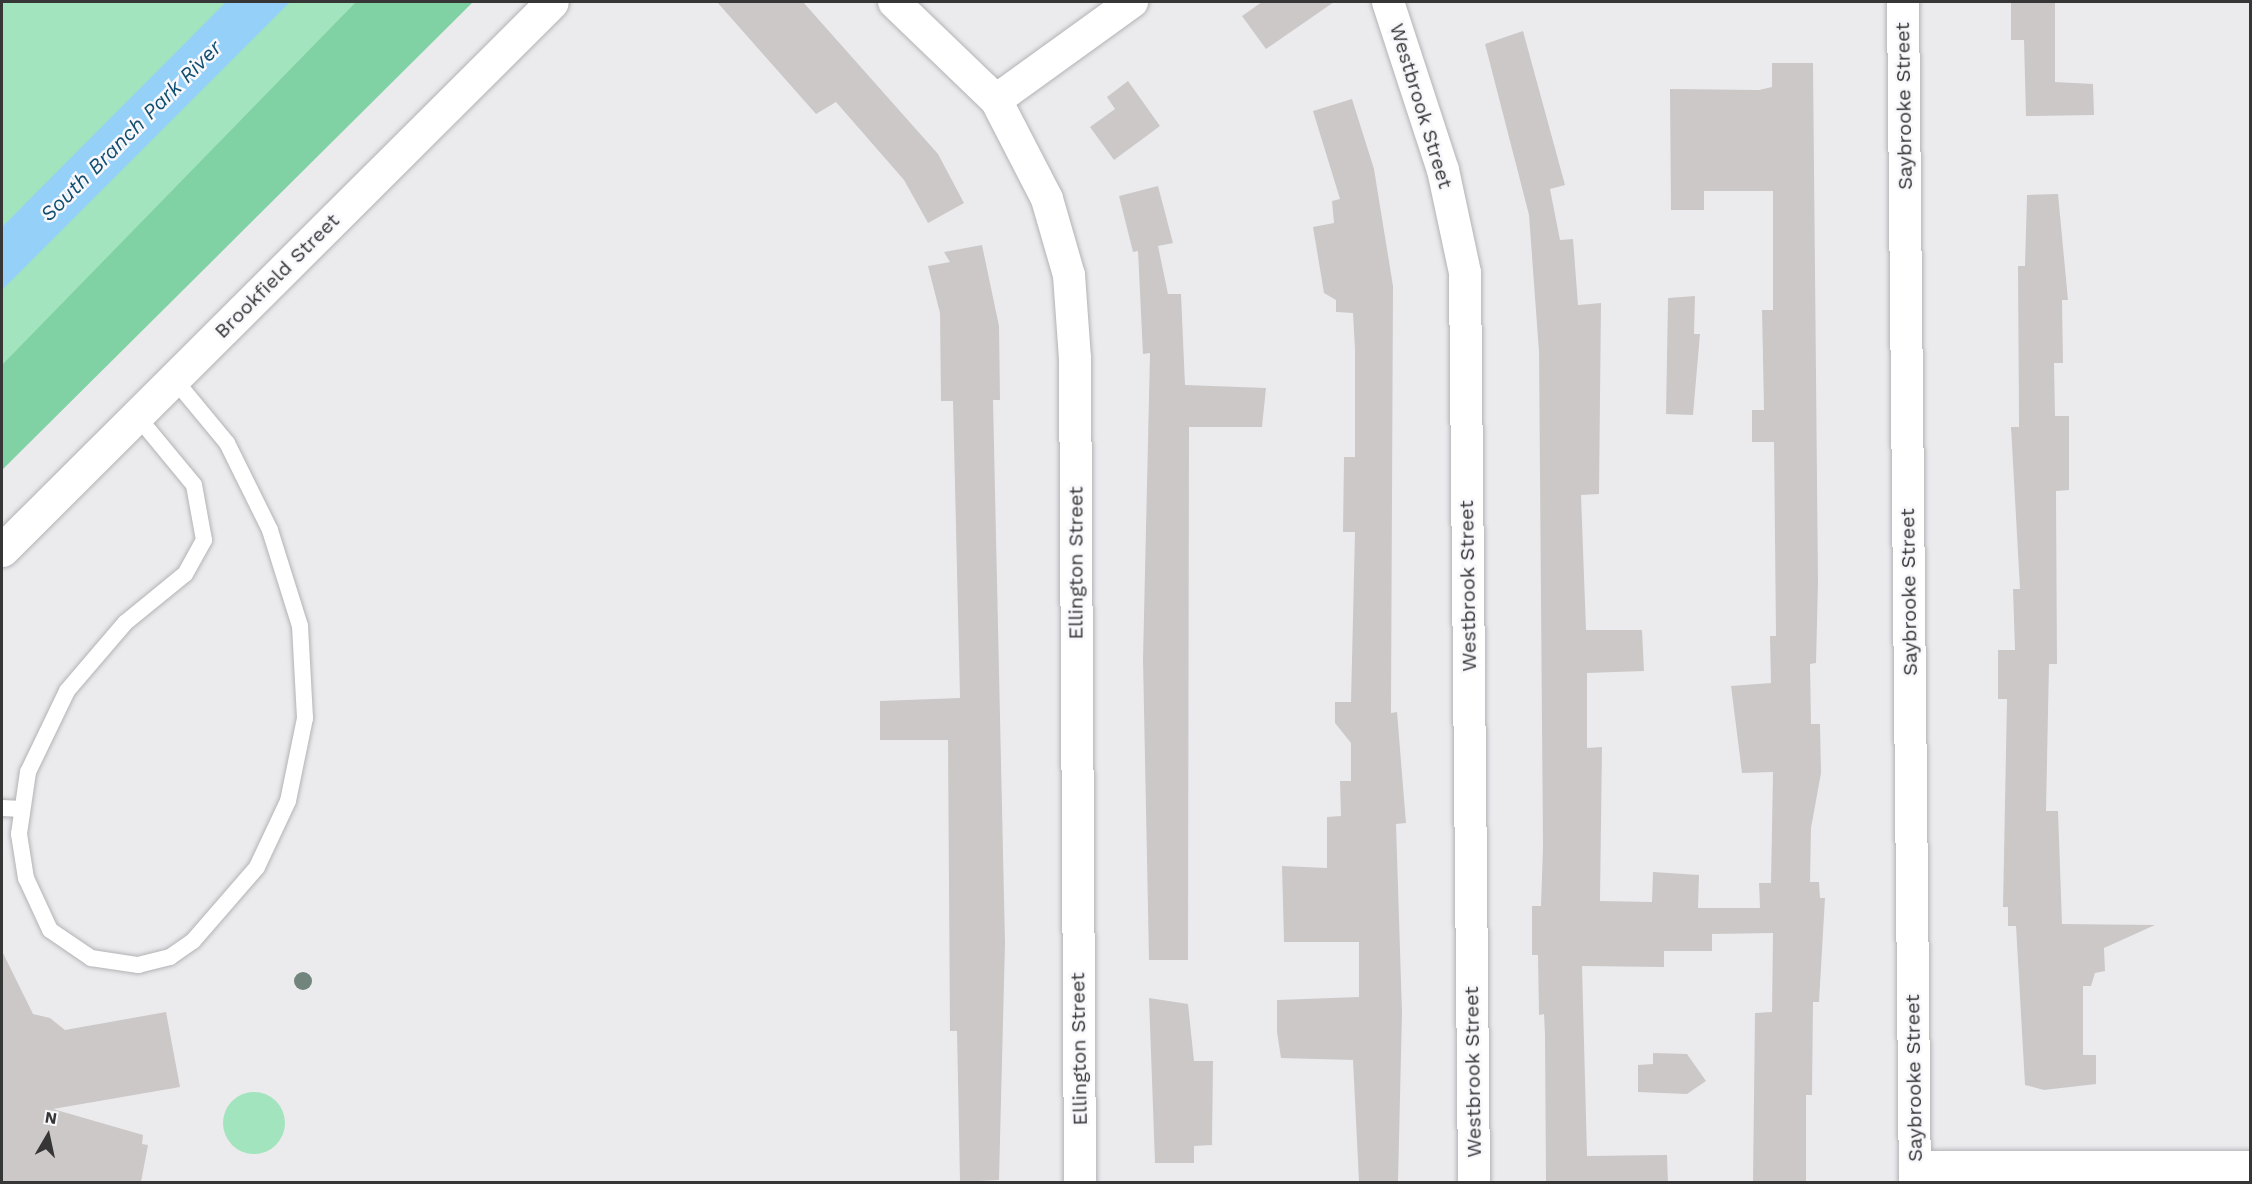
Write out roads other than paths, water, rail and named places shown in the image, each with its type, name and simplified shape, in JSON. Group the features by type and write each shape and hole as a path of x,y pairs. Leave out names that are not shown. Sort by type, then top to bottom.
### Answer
{"street":[{"name":"Brookfield Street","path":"2,550 552,2"},
{"name":"Ellington Street","path":"894,2 996,100 1047,200 1069,275 1072,322 1080,1182"},
{"path":"996,100 1132,2"},
{"name":"Westbrook Street","path":"1388,2 1434,139 1465,273 1474,1182"},
{"name":"Saybrooke Street","path":"1903,2 1915,1175"},
{"path":"1915,1175 2250,1167"}],"lane":[{"path":"137,416 194,485 204,540 185,574 125,623 67,691 37,746 21,809 21,858 50,930 92,958 138,964 170,957 218,916 257,867 288,801 300,758 305,679 288,578 227,443 174,379"},
{"path":"2,808 21,809"}],"water":[{"name":"South Branch Park River","path":"226,2 290,2 2,290 2,227"}]}
